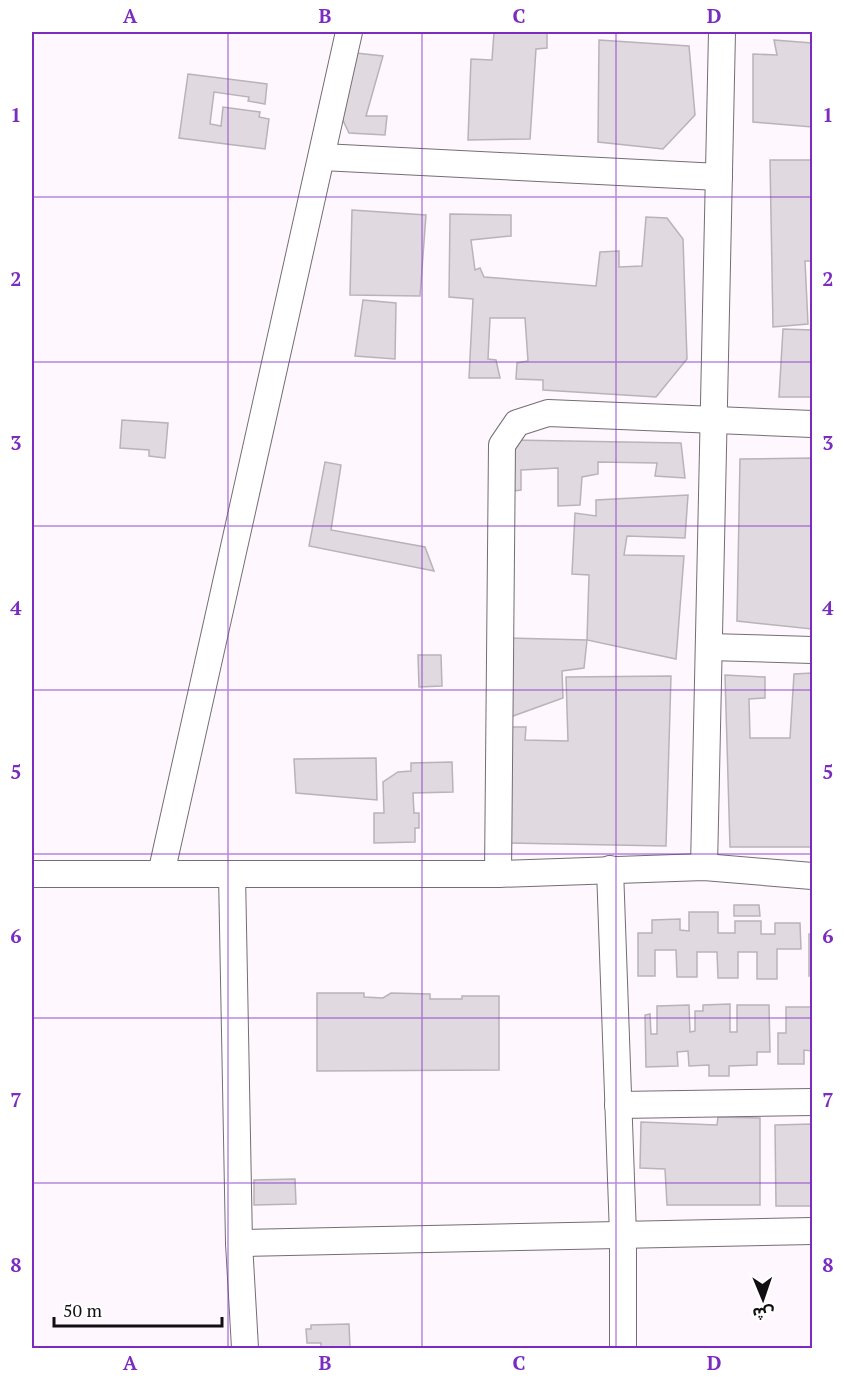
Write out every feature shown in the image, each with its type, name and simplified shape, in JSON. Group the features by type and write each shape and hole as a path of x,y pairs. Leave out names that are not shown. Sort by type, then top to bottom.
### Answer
{"street":[{"path":"160,874 349,32"},
{"path":"704,867 722,32"},
{"path":"322,157 719,177"},
{"path":"498,874 502,445 517,423 548,413 813,424"},
{"path":"709,647 813,650"},
{"path":"32,874 498,874 704,867 813,876"},
{"path":"610,869 623,1235 623,1348"},
{"path":"232,874 239,1243 245,1348"},
{"path":"618,1105 813,1102"},
{"path":"239,1243 813,1231"}],"building":[{"path":"494,32 547,32 547,48 536,49 530,139 468,140 471,59 492,60"},
{"path":"599,40 689,46 695,115 663,149 598,142"},
{"path":"774,40 812,43 812,127 753,122 753,54 777,55"},
{"path":"356,53 383,56 366,116 387,116 385,135 349,133 339,112"},
{"path":"188,74 267,84 265,104 248,101 249,97 214,92 210,124 221,126 223,107 260,112 259,117 269,119 265,149 179,138"},
{"path":"770,160 812,160 812,261 805,261 808,324 773,327"},
{"path":"352,210 426,215 420,296 350,295"},
{"path":"450,214 511,215 511,236 471,240 475,270 480,268 484,277 596,286 600,252 619,251 619,267 642,266 646,217 667,218 683,239 687,359 656,397 543,390 543,380 516,379 517,363 528,361 525,318 490,318 488,359 496,360 500,378 469,378 473,299 449,297"},
{"path":"363,300 396,303 395,359 355,356"},
{"path":"783,329 812,330 812,397 779,397"},
{"path":"122,420 168,423 165,458 149,456 149,450 120,448"},
{"path":"511,440 681,443 685,478 655,476 657,463 598,462 598,474 582,477 580,505 558,506 558,468 521,470 521,490 507,492"},
{"path":"812,458 812,629 737,621 740,459"},
{"path":"325,462 341,465 331,530 425,547 434,571 309,546"},
{"path":"688,495 685,538 627,536 624,555 684,556 676,659 587,640 589,575 572,574 575,513 596,516 596,500"},
{"path":"506,638 587,640 584,668 562,671 563,698 505,719"},
{"path":"418,655 441,655 442,686 419,687"},
{"path":"812,673 812,847 730,847 725,675 765,677 765,698 749,699 750,738 790,738 794,674"},
{"path":"671,676 666,846 503,843 504,727 526,727 525,740 568,741 566,677"},
{"path":"376,758 377,800 296,793 294,759"},
{"path":"452,762 453,792 413,793 414,813 419,813 419,828 415,828 415,842 374,843 374,813 384,813 383,782 398,772 411,771 411,763"},
{"path":"734,905 759,905 760,916 734,916"},
{"path":"689,912 718,912 718,933 735,933 735,921 761,921 761,934 775,934 775,923 800,923 801,949 777,949 777,979 757,979 757,952 738,952 738,978 718,978 717,952 697,952 697,977 677,977 676,950 655,950 655,976 638,976 638,933 652,933 652,920 680,919 680,930 689,931"},
{"path":"809,934 812,934 812,976 809,976"},
{"path":"317,993 364,993 364,997 383,998 391,993 430,994 430,999 499,996 499,1070 317,1071"},
{"path":"730,1004 730,1032 737,1032 737,1005 769,1005 770,1052 757,1052 757,1065 729,1066 729,1076 709,1076 709,1065 689,1066 688,1051 677,1052 678,1066 646,1067 645,1015 650,1014 651,1034 657,1034 657,1006 689,1005 690,1032 695,1031 695,1011 703,1011 703,1005"},
{"path":"786,1007 812,1007 812,1051 804,1050 804,1064 778,1064 778,1033 786,1033"},
{"path":"718,1117 760,1118 760,1205 667,1205 665,1169 640,1168 641,1122 717,1125"},
{"path":"812,1124 812,1206 776,1206 775,1125"},
{"path":"295,1179 296,1204 254,1205 254,1180"},
{"path":"349,1324 350,1348 321,1348 321,1343 307,1343 306,1329 311,1329 311,1325"}]}
